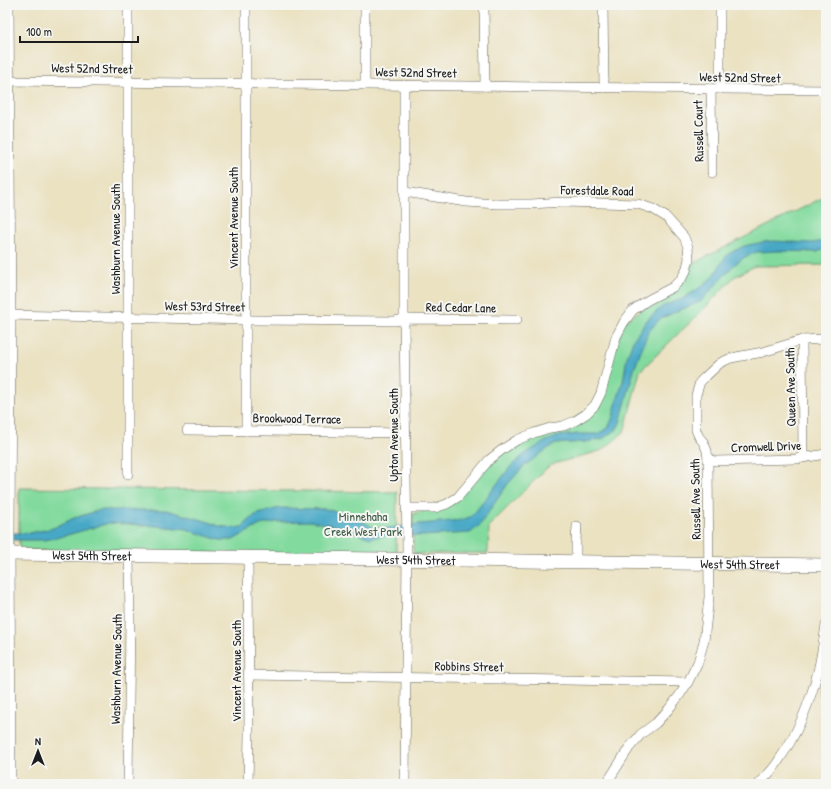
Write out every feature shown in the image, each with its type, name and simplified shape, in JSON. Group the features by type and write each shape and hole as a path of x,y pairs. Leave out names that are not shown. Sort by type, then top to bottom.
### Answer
{"street":[{"path":"7,5 7,550 9,784"},
{"name":"Washburn Avenue South","path":"128,5 128,474"},
{"name":"Vincent Avenue South","path":"246,5 246,431"},
{"path":"365,5 365,85"},
{"path":"484,5 485,86"},
{"path":"603,5 604,88"},
{"name":"Russell Court","path":"712,172 720,5"},
{"name":"West 52nd Street","path":"6,81 826,90"},
{"name":"Upton Avenue South","path":"404,85 404,319 406,433 405,784"},
{"name":"Forestdale Road","path":"405,192 466,202 498,204 563,202 638,204 653,208 666,217 684,237 688,247 689,259 686,271 681,279 673,286 634,310 624,322 616,337 601,393 595,405 586,414 563,426 550,428 517,440 503,449 489,460 458,497 447,504 435,508 406,508"},
{"name":"West 53rd Street","path":"7,315 246,320 395,321 404,319"},
{"name":"Red Cedar Lane","path":"404,319 516,320"},
{"path":"802,340 826,339"},
{"name":"Queen Ave South","path":"802,340 802,458"},
{"name":"Russell Ave South","path":"609,784 610,778 629,748 641,734 656,723 679,696 698,662 704,641 709,597 708,459 706,447 696,430 696,395 700,382 720,363 731,358 762,352 802,340"},
{"name":"Brookwood Terrace","path":"187,430 406,433"},
{"name":"Cromwell Drive","path":"708,459 796,459 826,454"},
{"path":"576,562 577,526"},
{"name":"West 54th Street","path":"7,550 129,555 826,565"},
{"name":"Washburn Avenue South","path":"128,784 130,619 129,555"},
{"name":"Vincent Avenue South","path":"248,557 248,784"},
{"path":"826,624 826,693"},
{"path":"759,784 778,762 793,737 805,710 815,682 822,654 826,624"},
{"name":"Robbins Street","path":"248,675 688,682"}],"green space":[{"name":"Minnehaha Creek West Park","path":"826,196 826,265 755,266 734,277 707,306 640,371 624,432 603,450 550,465 489,526 488,553 414,554 413,514 447,504 503,449 563,426 595,405 624,322 673,287 692,264"},
{"name":"Minnehaha Creek West Park","path":"19,488 397,492 396,556 19,550"}],"water":[{"path":"774,241 811,243 826,241 826,249 817,252 757,252 745,257 734,265 700,302 660,319 648,332 634,370 620,423 616,430 602,439 555,444 543,452 524,466 507,485 479,526 470,533 422,536 389,535 370,538 341,527 310,521 276,522 260,525 233,540 220,540 187,529 109,523 44,540 5,540 5,533 30,533 53,528 74,518 100,510 166,510 219,526 234,528 242,527 255,515 279,508 326,509 344,514 364,522 374,528 462,520 470,517 511,466 525,454 546,441 559,436 598,434 608,428 613,417 623,381 627,357 633,340 647,320 663,306 682,299 713,277 728,254 744,246"}]}
